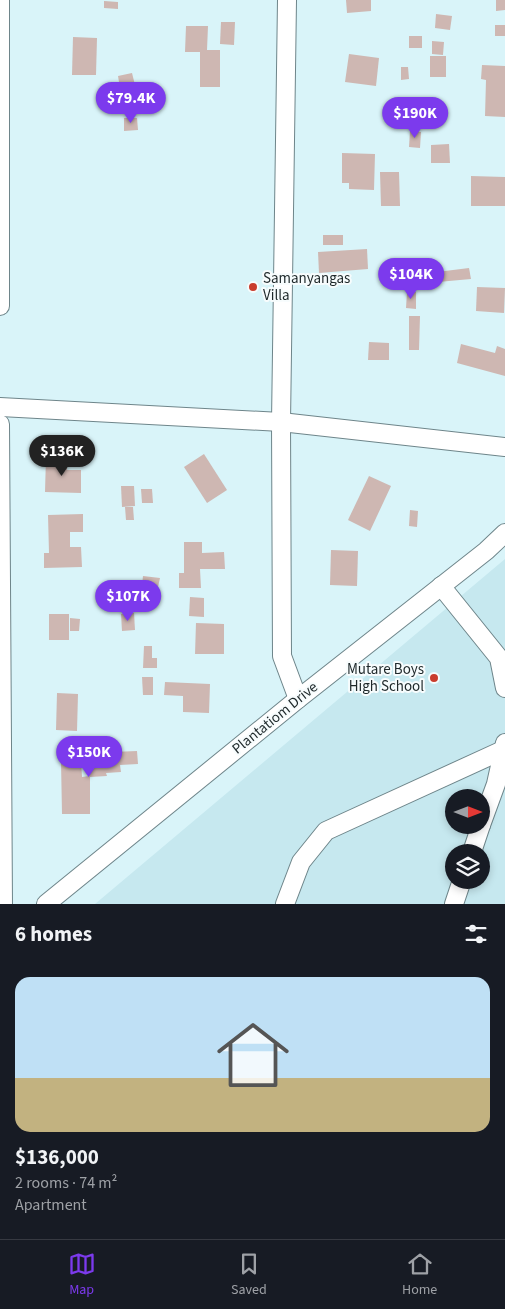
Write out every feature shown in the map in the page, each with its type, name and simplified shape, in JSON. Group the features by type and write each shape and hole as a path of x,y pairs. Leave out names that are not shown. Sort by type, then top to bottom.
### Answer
{"street":[{"path":"0,0 0,306"},
{"path":"287,0 281,422 282,656 298,699"},
{"path":"0,407 281,422 505,447"},
{"path":"0,424 3,904"},
{"name":"Plantatiom Drive","path":"46,904 505,533"},
{"path":"441,586 499,658 505,688"},
{"path":"490,800 496,784 504,747"},
{"path":"285,904 301,862 326,830 504,747"},
{"path":"454,904 459,889"}],"shaded area":[{"name":"Mutare Boys High School","path":"505,559 505,904 95,904"}],"building":[{"path":"346,0 371,0 371,11 347,13"},
{"path":"496,0 505,0 505,10 496,11"},
{"path":"104,1 118,2 118,9 104,8"},
{"path":"436,14 452,16 450,30 435,28"},
{"path":"221,22 235,22 234,45 220,44"},
{"path":"495,25 505,25 505,36 495,36"},
{"path":"186,26 208,26 207,50 220,50 220,87 200,87 200,52 185,52"},
{"path":"409,36 422,36 422,48 409,48"},
{"path":"73,37 97,38 96,75 72,75"},
{"path":"432,41 444,42 443,55 432,54"},
{"path":"349,54 379,58 376,86 345,82"},
{"path":"430,56 446,56 446,77 430,77"},
{"path":"482,65 505,66 505,117 485,116 486,80 481,79"},
{"path":"401,67 408,67 409,79 401,80"},
{"path":"132,73 135,85 120,88 118,76"},
{"path":"124,118 137,118 138,130 124,131"},
{"path":"410,131 421,132 420,148 409,147"},
{"path":"449,144 450,163 431,163 431,145"},
{"path":"342,153 375,154 374,190 349,189 349,183 342,183"},
{"path":"380,172 399,172 400,206 381,206"},
{"path":"471,176 505,177 505,206 471,206"},
{"path":"323,235 343,235 343,245 323,245"},
{"path":"367,249 368,269 319,273 318,252"},
{"path":"469,268 471,279 438,282 437,272"},
{"path":"477,287 505,288 504,313 476,311"},
{"path":"407,292 416,292 416,309 406,308"},
{"path":"409,316 420,316 419,350 409,350"},
{"path":"369,342 389,343 389,360 368,360"},
{"path":"461,344 495,353 497,346 505,349 505,376 457,363"},
{"path":"204,454 227,490 207,503 184,467"},
{"path":"46,457 67,458 67,470 81,470 81,493 45,492"},
{"path":"369,476 391,486 370,531 348,520"},
{"path":"121,486 134,486 135,506 122,507"},
{"path":"141,489 152,489 153,503 142,503"},
{"path":"125,507 133,507 134,520 126,520"},
{"path":"410,510 418,511 417,527 409,526"},
{"path":"83,514 83,532 70,532 70,547 81,547 82,567 44,568 44,553 49,553 48,515"},
{"path":"184,542 202,542 202,553 224,552 225,569 200,569 201,588 179,588 179,573 184,573"},
{"path":"331,550 358,551 357,586 330,585"},
{"path":"143,576 160,578 158,587 142,585"},
{"path":"143,589 158,589 158,596 143,596"},
{"path":"118,592 134,593 134,611 117,611"},
{"path":"190,597 204,598 204,617 189,616"},
{"path":"134,613 135,630 122,631 121,614"},
{"path":"49,614 69,614 69,640 49,640"},
{"path":"70,618 80,619 79,631 70,631"},
{"path":"196,623 224,624 224,654 195,654"},
{"path":"144,646 152,646 152,658 157,658 157,668 143,668"},
{"path":"142,677 153,677 153,695 143,695"},
{"path":"165,682 210,684 209,713 183,712 183,696 164,695"},
{"path":"57,693 78,694 77,731 56,730"},
{"path":"137,751 138,764 120,765 121,772 106,773 107,776 90,777 90,814 62,814 61,761 81,761 82,777 89,776 89,753"}],"place":[{"name":"Samanyangas Villa","path":"253,287"},
{"name":"Mutare Boys High School","path":"434,678"}]}
